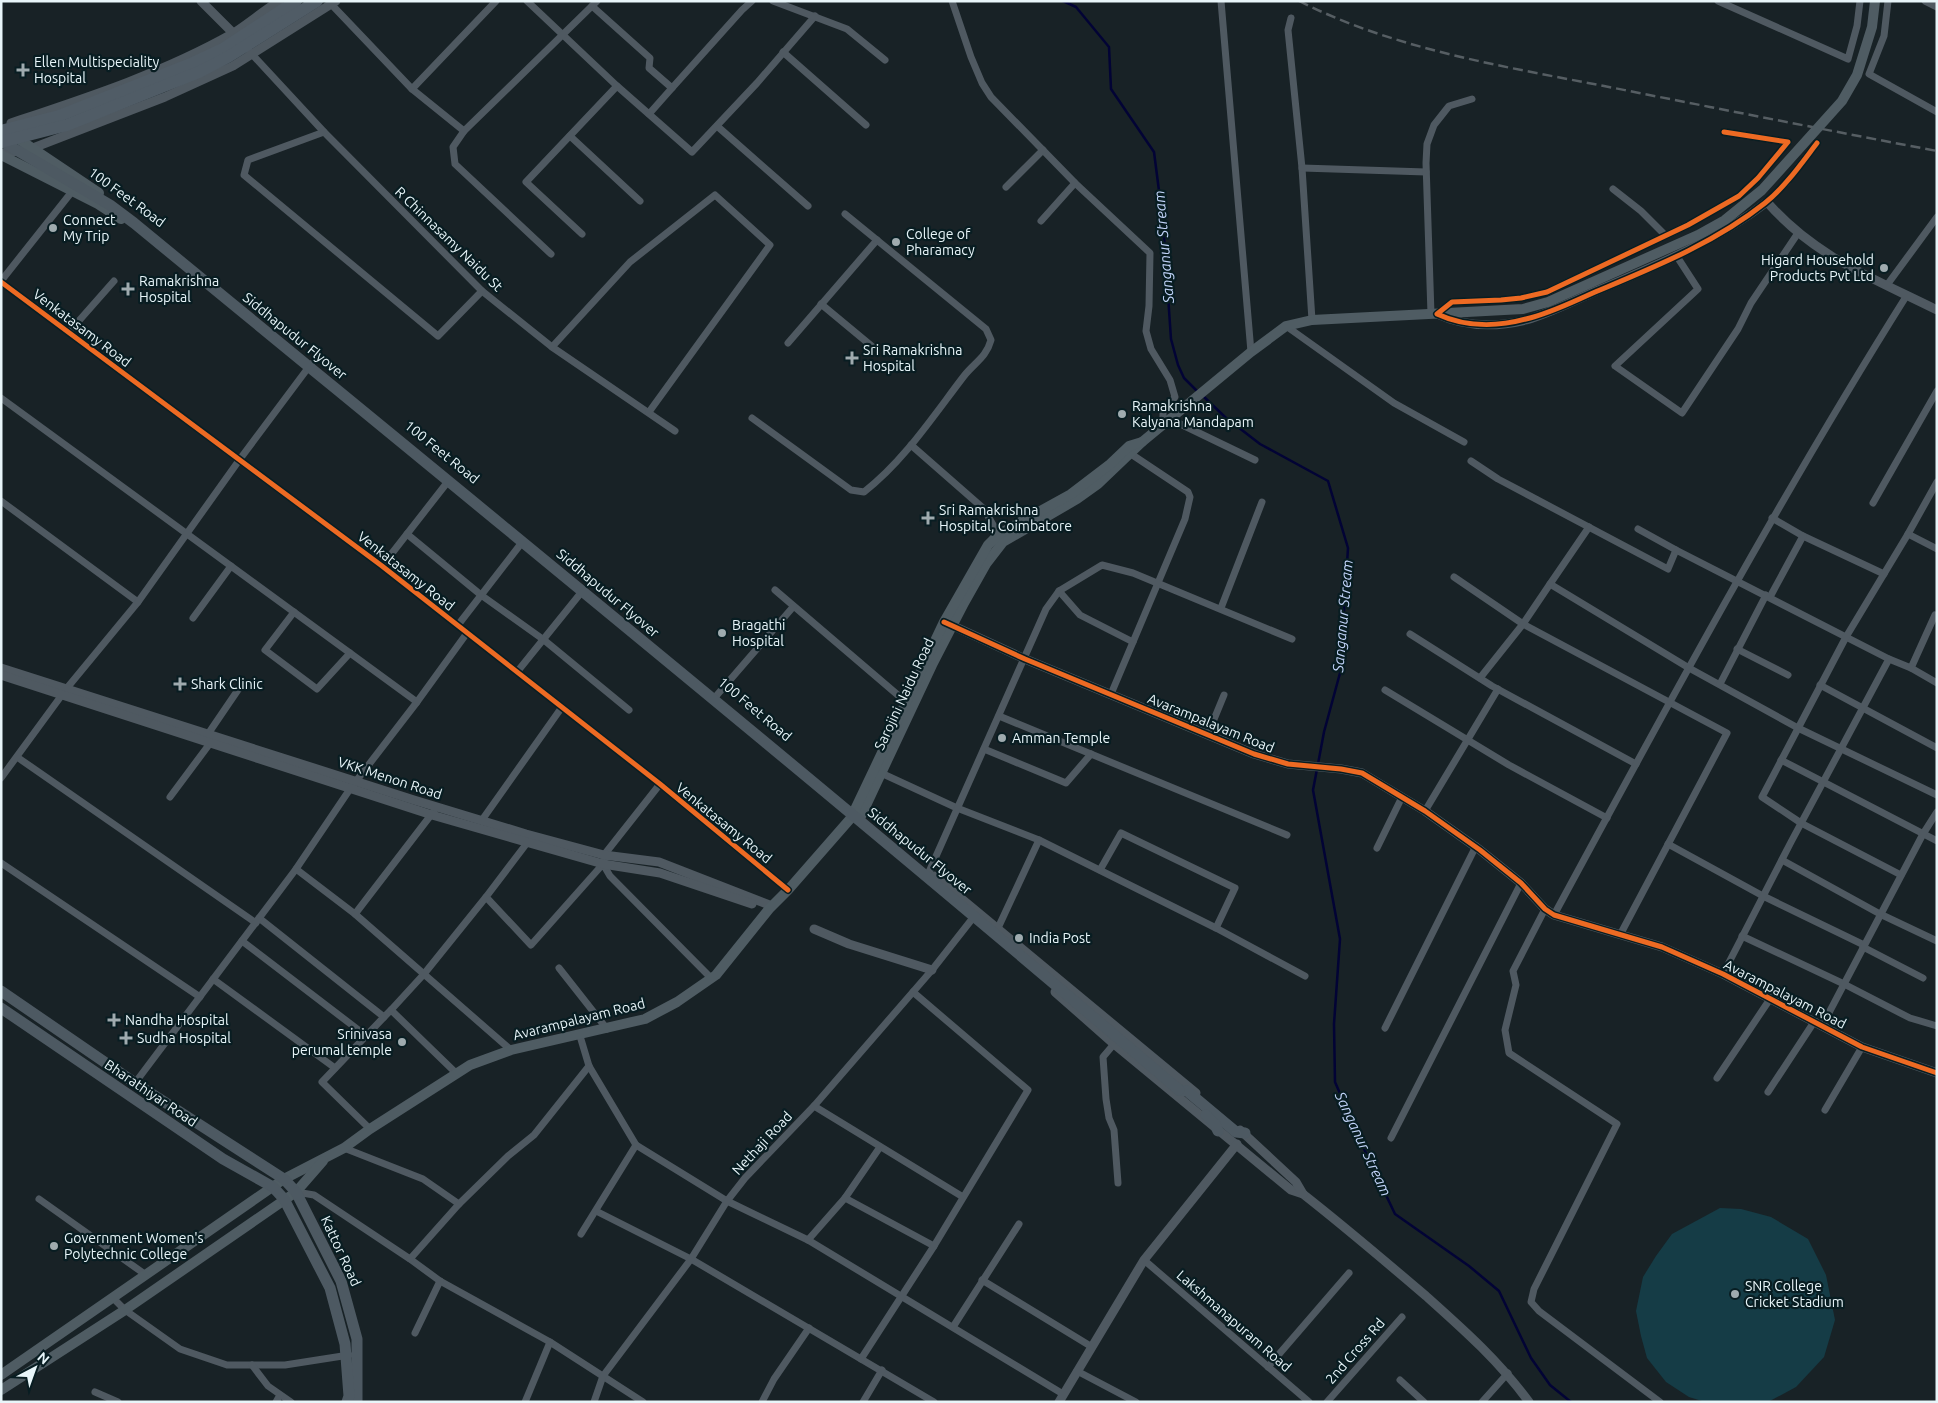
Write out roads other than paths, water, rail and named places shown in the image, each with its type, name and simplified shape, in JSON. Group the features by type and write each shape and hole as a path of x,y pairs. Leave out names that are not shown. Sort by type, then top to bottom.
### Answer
{"highway":[{"path":"1,128 59,116 193,63 224,49 296,1"},
{"path":"1,142 67,125 199,72 228,57 317,1"}],"main road":[{"path":"1001,538 1077,499 1098,484 1169,419 1286,326 1312,320 1523,308 1548,302 1698,235 1725,220 1762,190 1842,102 1857,75 1872,27 1875,1"},
{"name":"100 Feet Road","path":"1,128 136,218 446,484 856,815"},
{"name":"Siddhapudur Flyover","path":"1,142 110,205 134,223 496,519 986,925 1179,1090 1236,1132 1245,1133"},
{"name":"100 Feet Road","path":"1,155 98,204 127,223 717,695 856,815"},
{"path":"948,624 1001,538 1056,503 1109,465 1129,446 1142,442"},
{"name":"Avarampalayam Road","path":"1,1375 284,1179 344,1148 370,1129 470,1065 511,1050 580,1036 645,1019 677,1002 716,975 771,908 856,815 906,702 948,624"},
{"name":"Sarojini Naidu Road","path":"856,815 882,774 932,665 948,624"},
{"name":"Bharathiyar Road","path":"1,991 135,1083 284,1179"},
{"name":"Bharathiyar Road","path":"1,1008 215,1154 273,1188 284,1199"},
{"name":"Siddhapudur Flyover","path":"1205,1110 1218,1131"},
{"path":"1,1390 125,1310 296,1192 327,1157"},
{"name":"Kattor Road","path":"284,1179 296,1192 341,1281 358,1340 357,1402"},
{"name":"Kattor Road","path":"284,1199 330,1288 345,1344 349,1396 346,1402"}],"street":[{"path":"201,1 233,33"},
{"path":"1,128 77,101 194,54 233,33 279,1"},
{"path":"412,89 496,1"},
{"path":"526,1 617,86 692,152 815,16"},
{"path":"650,114 752,1"},
{"path":"773,1 847,29 885,60"},
{"path":"952,1 971,57 982,83 991,97 1075,183 1150,253 1146,331 1151,349 1170,380 1175,398 1163,412 1169,419 1254,460"},
{"path":"1220,1 1251,352"},
{"path":"1718,1 1848,59 1857,26 1859,2"},
{"path":"1888,1 1884,36 1869,74 1937,112"},
{"path":"1925,1 1937,7"},
{"path":"1,155 33,148 165,96 233,66 334,3 412,89 464,131"},
{"path":"551,254 455,164 453,147 464,131 595,4 650,58 649,68 672,88"},
{"path":"1291,18 1288,30 1302,168 1312,320"},
{"name":"R Chinnasamy Naidu St","path":"233,33 324,132 482,291 552,347 675,431"},
{"path":"783,52 866,125"},
{"path":"582,234 526,182 617,86"},
{"path":"1434,314 1426,172 1427,144 1434,125 1449,106 1472,99"},
{"path":"717,126 808,206"},
{"path":"324,132 248,160 244,175 438,336 482,291"},
{"path":"1434,314 1452,302 1521,298 1547,292 1688,225 1739,196 1758,178 1788,142 1724,132"},
{"path":"570,136 640,201"},
{"path":"1434,314 1449,320 1479,325 1525,320 1553,311 1708,241 1767,202 1786,183 1817,144"},
{"path":"1006,188 1043,150"},
{"path":"1302,168 1426,172"},
{"path":"1,281 80,180"},
{"path":"1041,221 1075,183"},
{"path":"1614,188 1665,235"},
{"path":"552,347 630,262 715,195 770,244 649,412"},
{"path":"1767,202 1798,233 1860,274 1937,310"},
{"path":"752,418 851,490 864,492 876,483 911,444 969,370 988,352 991,340 986,329 844,214"},
{"path":"1887,285 1937,216"},
{"path":"1676,255 1698,289 1615,366 1682,413 1738,329 1751,303 1798,233"},
{"path":"788,343 876,240"},
{"name":"Venkatasamy Road","path":"1,281 382,566 660,784 788,890"},
{"path":"69,332 114,281"},
{"path":"1554,915 1736,580 1856,375 1906,295"},
{"path":"821,304 874,348"},
{"path":"1286,326 1394,403 1464,442"},
{"path":"1,778 64,692 138,602 240,459 309,367"},
{"path":"1873,503 1937,391"},
{"path":"1,398 418,702"},
{"path":"911,444 984,509 1001,538"},
{"path":"1111,694 1159,584 1185,519 1190,497 1188,492 1131,454"},
{"path":"1470,461 1498,479 1668,569 1676,550"},
{"path":"1901,875 1801,822 1762,797 1846,637 1937,482"},
{"path":"382,566 446,484"},
{"path":"1,501 138,602"},
{"path":"1220,608 1262,502"},
{"path":"1772,518 1803,536 1884,574"},
{"path":"1480,678 1523,624 1589,527"},
{"path":"1638,529 1937,683"},
{"path":"407,534 481,595 544,640 629,710"},
{"path":"1908,534 1937,549"},
{"path":"1720,684 1803,536"},
{"path":"458,625 520,545"},
{"path":"929,872 1046,609 1059,591 1102,565 1133,573 1292,639"},
{"path":"193,618 231,566"},
{"path":"1454,577 1523,624 1727,734 1620,935"},
{"path":"1550,584 1689,668 1798,728 1937,795"},
{"path":"775,590 906,702"},
{"path":"1059,591 1080,615 1133,642"},
{"path":"517,672 580,594"},
{"path":"717,695 793,607"},
{"path":"294,612 265,650 317,689 350,653"},
{"path":"1911,668 1936,614"},
{"name":"Avarampalayam Road","path":"948,624 1025,659 1254,754 1288,764 1341,769 1362,774 1425,811 1476,846 1521,883 1554,915 1662,947 1723,974 1862,1047 1937,1074"},
{"path":"135,1083 296,869 353,785 418,702 467,632"},
{"path":"1410,634 1498,690 1636,764"},
{"path":"1738,649 1788,675"},
{"path":"1723,974 1801,822 1889,659"},
{"name":"VKK Menon Road","path":"1,668 64,692"},
{"name":"VKK Menon Road","path":"1,675 64,692 210,738 527,843 660,873 771,908"},
{"path":"170,797 210,738 242,684"},
{"path":"1820,686 1937,748"},
{"path":"1385,690 1467,741 1607,818"},
{"path":"1425,811 1498,690"},
{"path":"1208,734 1224,695"},
{"path":"482,820 562,708"},
{"path":"999,716 1287,836"},
{"path":"984,749 1066,783 1091,754"},
{"path":"17,758 258,920 384,1017"},
{"path":"1781,760 1937,841"},
{"path":"882,774 957,808 1039,840 1216,928 1305,976"},
{"path":"486,897 531,945 604,859 660,784"},
{"path":"1377,848 1402,797"},
{"path":"354,914 434,811"},
{"name":"VKK Menon Road","path":"434,811 482,820 604,859"},
{"path":"1768,1092 1818,1024 1844,984 1923,834 1937,812"},
{"path":"856,815 929,872 1114,1044 1291,1190 1303,1194 1378,1254 1474,1339 1508,1373 1529,1402"},
{"path":"856,815 975,916 998,928 1245,1133 1296,1182 1303,1194"},
{"path":"1100,870 1121,833 1235,888 1216,928"},
{"path":"998,928 1039,840"},
{"path":"370,1129 322,1082 424,974 527,843"},
{"path":"1668,844 1763,896 1864,946 1922,978"},
{"path":"1385,1028 1476,846"},
{"path":"604,859 610,876 711,978"},
{"path":"1782,860 1880,914 1937,941"},
{"path":"1,863 200,997"},
{"path":"296,869 354,914 511,1050"},
{"path":"1391,1138 1521,883"},
{"path":"1546,909 1513,971 1516,985 1505,1030 1509,1053 1617,1124 1534,1289 1532,1302 1538,1311 1660,1402"},
{"name":"Nethaji Road","path":"594,1402 603,1376 691,1258 727,1201 745,1178 814,1106 932,970 975,916"},
{"path":"814,929 849,944 932,970"},
{"path":"1742,936 1844,984 1910,1018 1937,1026"},
{"path":"242,941 365,1035"},
{"path":"560,968 607,1029"},
{"path":"213,979 335,1068"},
{"path":"861,1359 934,1246 1028,1090 913,992"},
{"path":"1717,1078 1770,999"},
{"path":"391,1010 457,1074"},
{"path":"580,1036 589,1066 636,1145 727,1201 808,1240 902,1295 953,1326 1061,1398 1144,1260 1237,1144"},
{"path":"1114,1044 1103,1057 1106,1099 1109,1118 1114,1130 1118,1183"},
{"path":"1825,1110 1862,1047"},
{"path":"410,1259 459,1204 508,1156 534,1136 589,1066"},
{"path":"814,1106 963,1198"},
{"path":"581,1234 636,1145"},
{"path":"808,1240 845,1198 880,1147"},
{"path":"344,1148 423,1179 459,1204"},
{"path":"296,1192 314,1195 440,1281 550,1342 643,1402"},
{"path":"845,1198 934,1246"},
{"path":"39,1199 146,1275"},
{"path":"596,1212 691,1258 934,1402"},
{"path":"953,1326 1019,1224"},
{"name":"Lakshmanapuram Road","path":"1144,1260 1309,1402"},
{"path":"1268,1367 1349,1273"},
{"path":"982,1280 1092,1347"},
{"path":"416,1333 440,1281"},
{"path":"113,1298 125,1310 180,1349 228,1365 285,1365 346,1355 358,1355"},
{"name":"2nd Cross Rd","path":"1327,1402 1402,1317"},
{"path":"762,1402 774,1379 809,1328"},
{"path":"525,1402 550,1342"},
{"path":"252,1365 278,1398 292,1402"},
{"path":"863,1402 882,1370"},
{"path":"1076,1372 1136,1402"},
{"path":"1482,1402 1508,1373"},
{"path":"1400,1380 1424,1402"},
{"path":"94,1392 118,1402"}],"waterway":[{"name":"Sanganur Stream","path":"1063,1 1076,7 1109,47 1111,89 1154,152 1163,222 1171,339 1178,365 1184,378 1198,392"},
{"name":"Sanganur Stream","path":"1202,395 1225,417 1260,444 1328,481 1348,548 1340,673 1324,732 1318,764"},
{"name":"Sanganur Stream","path":"1317,769 1313,790 1340,939 1334,1024 1335,1082 1395,1214 1469,1266 1499,1291 1531,1358 1550,1385 1571,1402"}],"railway":[{"path":"1299,1 1335,18 1372,32 1448,54 1937,151"}],"place":[{"name":"Ellen Multispeciality Hospital","path":"23,70"},
{"name":"Connect My Trip","path":"53,228"},
{"name":"College of Pharamacy","path":"896,242"},
{"name":"Higard Household Products Pvt Ltd","path":"1884,268"},
{"name":"Ramakrishna Hospital","path":"128,289"},
{"name":"Sri Ramakrishna Hospital","path":"852,358"},
{"name":"Ramakrishna Kalyana Mandapam","path":"1122,414"},
{"name":"Sri Ramakrishna Hospital, Coimbatore","path":"928,518"},
{"name":"Bragathi Hospital","path":"722,633"},
{"name":"Shark Clinic","path":"180,684"},
{"name":"Amman Temple","path":"1002,738"},
{"name":"India Post","path":"1019,938"},
{"name":"Nandha Hospital","path":"114,1020"},
{"name":"Sudha Hospital","path":"126,1038"},
{"name":"Srinivasa perumal temple","path":"402,1042"},
{"name":"Government Women's Polytechnic College","path":"54,1246"},
{"name":"SNR College Cricket Stadium","path":"1735,1294"}]}
